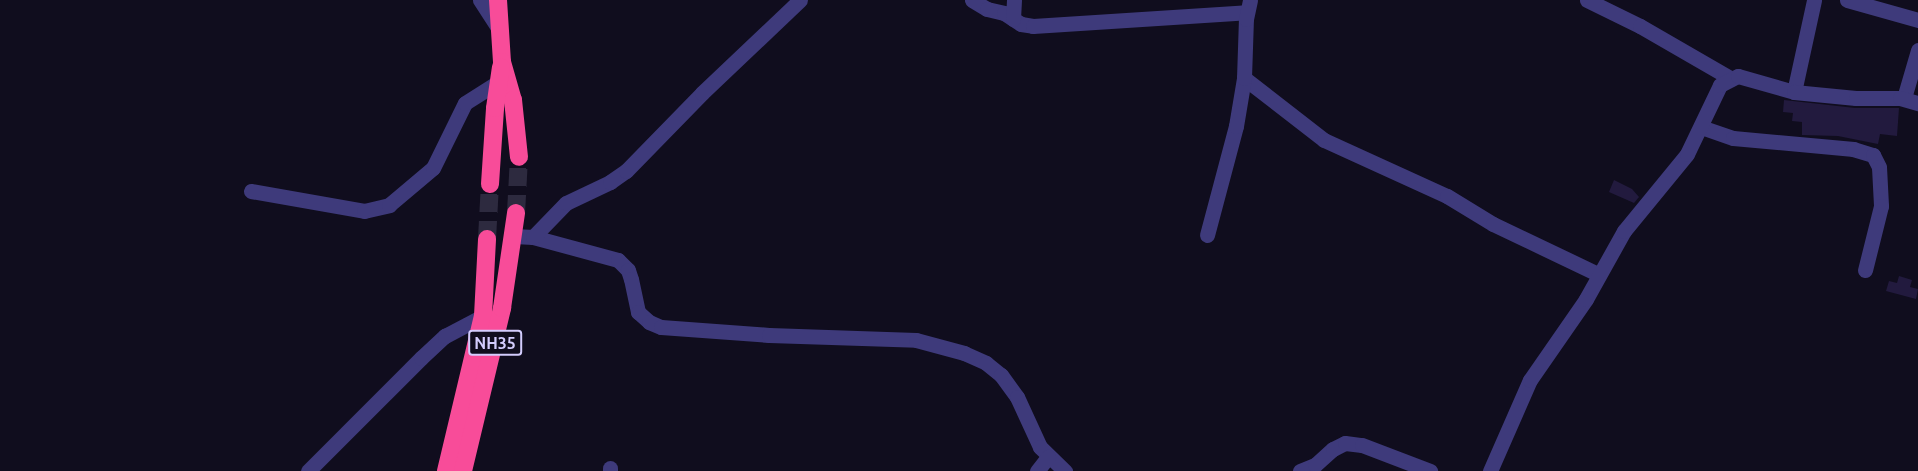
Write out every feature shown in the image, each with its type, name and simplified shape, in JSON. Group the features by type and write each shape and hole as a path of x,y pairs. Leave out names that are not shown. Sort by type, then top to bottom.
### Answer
{"highway":[{"path":"490,184 502,73 498,0"},
{"path":"502,73 516,118 519,157"},
{"name":"NH35","path":"464,471 492,355 514,236 516,213"},
{"name":"NH35","path":"446,471 483,316 488,270 487,238"}],"street":[{"path":"480,0 501,32"},
{"path":"533,237 566,203 610,182 626,171 702,93 800,0"},
{"path":"972,0 1033,26 1248,6 1244,78 1229,155 1207,235"},
{"path":"1013,19 1014,0"},
{"path":"1587,0 1640,26 1730,78"},
{"path":"1794,92 1814,0"},
{"path":"1846,0 1918,20"},
{"path":"1490,471 1530,380 1586,299 1624,231 1678,167 1701,127 1720,85 1730,78 1744,76 1794,92 1911,101 1918,50"},
{"path":"251,190 364,211 389,205 433,168 465,103 502,73"},
{"path":"1244,78 1324,140 1448,196 1493,224 1598,274"},
{"path":"1701,127 1733,138 1853,149 1873,154 1879,167 1881,206 1865,270"},
{"path":"514,236 533,237 618,260 631,279 638,312 649,322 661,327 916,340 964,353 986,363 1001,375 1017,397 1037,442 1048,457 1065,471"},
{"path":"308,471 445,336 483,316"},
{"path":"1300,471 1314,465 1338,445 1353,443 1430,471"},
{"path":"1037,471 1048,457"}],"building":[{"path":"1784,100 1855,108 1899,108 1897,136 1880,134 1878,144 1838,136 1802,135 1802,122 1792,121 1793,113 1783,112"},
{"path":"1614,180 1632,189 1639,197 1634,203 1609,192"},
{"path":"1899,276 1912,280 1910,287 1918,289 1916,299 1886,291 1889,281 1897,283"}],"tunnel":[{"path":"516,213 519,157"},
{"path":"487,239 490,184"}]}
